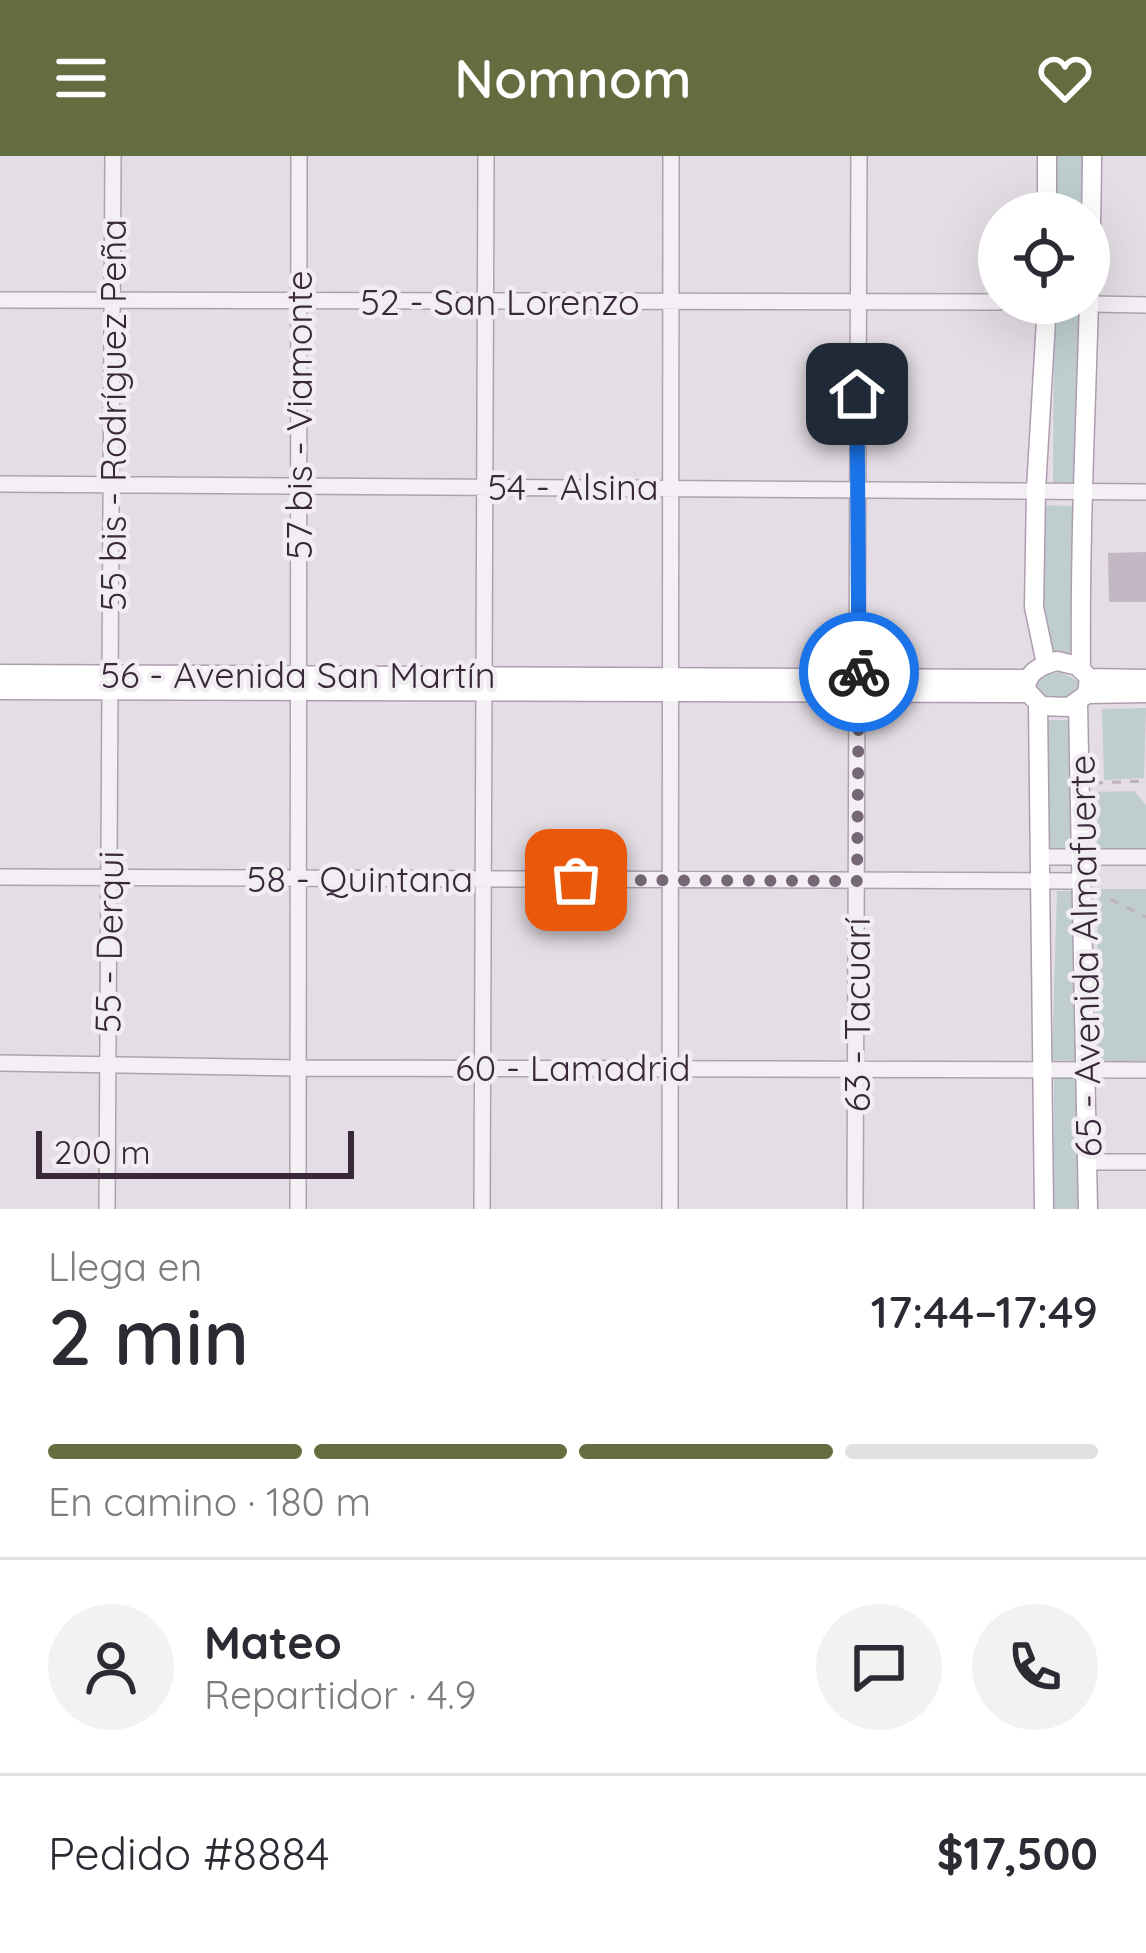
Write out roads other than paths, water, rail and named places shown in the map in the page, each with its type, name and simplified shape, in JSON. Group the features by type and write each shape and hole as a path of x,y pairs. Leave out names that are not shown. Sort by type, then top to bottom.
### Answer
{"main road":[{"path":"1047,156 1047,192"},
{"name":"65 - Avenida Almafuerte","path":"1092,156 1092,192"},
{"path":"1031,692 1046,664 1034,622 1042,324"},
{"name":"65 - Avenida Almafuerte","path":"1088,1209 1079,858 1083,492 1090,324"},
{"path":"1046,664 1069,663 1084,686"},
{"name":"56 - Avenida San Martín","path":"0,674 112,683"},
{"path":"1084,686 1146,679"},
{"name":"56 - Avenida San Martín","path":"0,690 112,683 859,685 1031,692 1059,708 1084,686"},
{"path":"1084,686 1146,693"},
{"name":"65 - Avenida Almafuerte","path":"1031,692 1040,857 1044,1209"}],"street":[{"name":"55 bis - Rodríguez Peña","path":"112,683 113,156"},
{"name":"57 bis - Viamonte","path":"298,1209 299,156"},
{"path":"482,1209 486,156"},
{"path":"670,1209 671,156"},
{"name":"63 - Tacuarí","path":"855,1209 859,156"},
{"name":"52 - San Lorenzo","path":"0,300 978,302"},
{"path":"1110,304 1146,305"},
{"name":"54 - Alsina","path":"0,484 1146,492"},
{"name":"55 - Derqui","path":"107,1209 112,683"},
{"path":"1040,857 1146,857"},
{"name":"58 - Quintana","path":"0,877 1080,884"},
{"name":"60 - Lamadrid","path":"0,1063 1146,1070"},
{"path":"1089,1162 1146,1162"}]}
